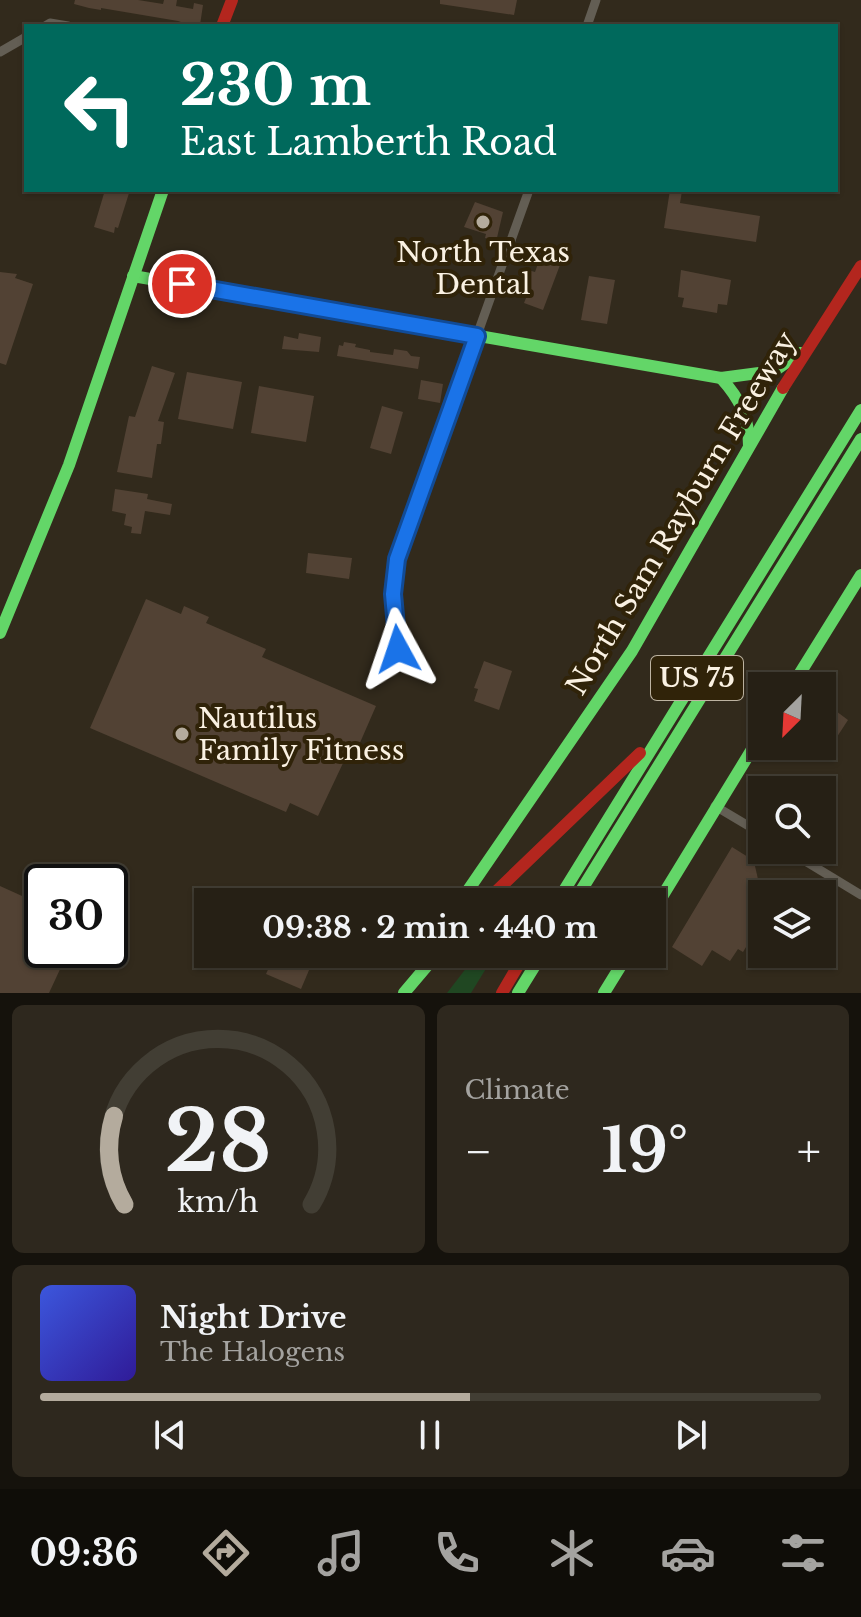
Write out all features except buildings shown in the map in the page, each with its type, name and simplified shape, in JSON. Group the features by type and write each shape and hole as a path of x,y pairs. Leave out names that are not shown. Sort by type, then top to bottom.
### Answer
{"main road":[{"path":"223,24 232,0"},
{"path":"0,633 69,465 162,192"},
{"name":"North Sam Rayburn Freeway","path":"470,888 632,651 809,346 861,266"},
{"path":"133,276 721,378 774,371 809,346"},
{"path":"721,378 744,406 749,425 749,449"},
{"name":"US 75","path":"566,888 861,410"},
{"name":"US 75","path":"583,888 861,439"},
{"path":"801,672 861,575"},
{"path":"499,888 661,732"},
{"path":"666,889 748,755"},
{"path":"403,993 418,968"},
{"path":"403,993 425,968"},
{"path":"502,993 517,968"},
{"path":"518,993 533,968"},
{"path":"604,993 619,968"}],"street":[{"path":"588,24 596,0"},
{"path":"0,52 24,38"},
{"path":"398,649 393,594 397,559 528,192"},
{"path":"715,806 748,826"},
{"path":"810,864 861,895"}],"green space":[{"path":"466,968 486,968 471,993 447,993"}],"traffic: fast":[{"path":"0,633 69,465 162,192"},
{"path":"133,276 721,378 774,371 800,353"},
{"path":"721,378 742,409 749,446"},
{"path":"470,888 632,651 783,388"},
{"path":"566,888 861,410"},
{"path":"583,888 861,439"},
{"path":"801,672 861,575"},
{"path":"666,890 748,756"},
{"path":"404,993 425,968"},
{"path":"518,993 533,968"},
{"path":"604,993 619,968"}],"traffic: jam":[{"path":"223,24 232,0"},
{"path":"783,388 861,266"},
{"path":"500,888 640,753"},
{"path":"502,993 517,968"}],"place":[{"name":"North Texas Dental","path":"483,222"},
{"name":"Nautilus Family Fitness","path":"182,734"}],"route":[{"path":"182,284 477,336 397,559 393,594 398,649"}]}
